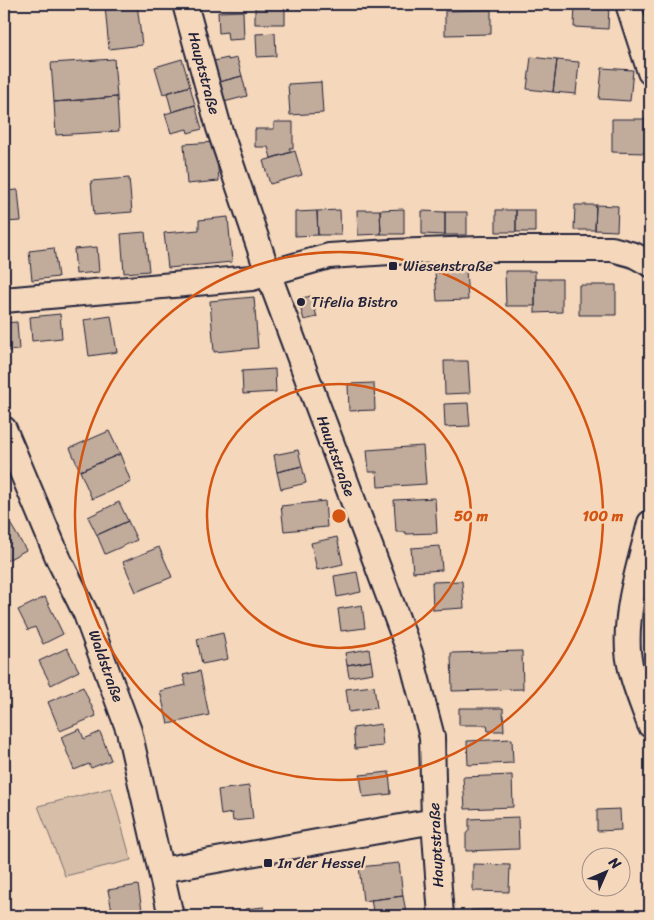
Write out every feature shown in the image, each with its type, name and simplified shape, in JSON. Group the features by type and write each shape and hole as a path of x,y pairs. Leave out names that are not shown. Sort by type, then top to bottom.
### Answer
{"street":[{"name":"Hauptstraße","path":"185,4 219,128 268,273 410,653 432,737 434,822 441,916"},
{"path":"628,4 650,72"},
{"path":"4,300 252,278 328,256 480,249 612,249 634,255 650,264"},
{"name":"Waldstraße","path":"4,429 58,560 86,614 130,731 171,916"},
{"path":"650,523 629,617 628,652 650,725"},
{"path":"161,870 434,822"}],"shaded area":[{"path":"111,788 131,860 65,876 38,806"}],"building":[{"path":"137,4 142,45 109,49 105,6"},
{"path":"255,4 285,4 285,24 255,24"},
{"path":"575,4 609,4 608,29 574,27"},
{"path":"491,10 491,34 445,35 445,11"},
{"path":"243,11 244,39 228,40 227,32 219,33 218,12"},
{"path":"275,33 276,56 257,57 256,34"},
{"path":"531,57 557,60 553,92 527,89"},
{"path":"228,58 228,60 237,58 242,76 219,82 214,61"},
{"path":"114,59 117,97 54,102 51,63"},
{"path":"182,59 190,86 163,94 155,67"},
{"path":"557,60 579,62 576,94 553,92"},
{"path":"602,68 633,70 630,101 599,99"},
{"path":"242,76 247,96 224,102 219,82"},
{"path":"321,82 323,113 290,115 288,84"},
{"path":"190,86 195,105 172,112 167,93"},
{"path":"117,97 119,131 56,135 54,102"},
{"path":"195,105 202,129 188,133 187,129 171,133 165,114"},
{"path":"612,119 645,119 645,153 612,152"},
{"path":"274,122 293,122 293,148 289,148 291,152 271,158 268,147 255,147 255,129 274,129"},
{"path":"216,142 219,181 187,184 184,144"},
{"path":"295,151 302,175 270,184 263,161"},
{"path":"129,178 132,212 94,215 91,181"},
{"path":"645,187 650,187 650,227 646,227"},
{"path":"18,190 21,221 4,222 4,191"},
{"path":"575,205 596,205 595,230 574,230"},
{"path":"596,205 618,206 617,231 595,230"},
{"path":"404,209 404,234 381,234 380,210"},
{"path":"340,210 341,235 318,235 317,211"},
{"path":"357,210 380,210 381,234 358,235"},
{"path":"496,210 516,210 516,232 496,232"},
{"path":"516,210 535,210 535,232 516,232"},
{"path":"317,211 318,235 295,236 295,212"},
{"path":"422,211 445,212 445,235 422,234"},
{"path":"445,212 467,212 467,235 445,235"},
{"path":"228,217 232,262 168,268 164,233 199,230 199,220"},
{"path":"145,232 149,271 124,273 121,234"},
{"path":"4,247 6,247 9,280 4,281"},
{"path":"97,247 99,272 76,274 74,249"},
{"path":"54,248 58,277 32,280 29,251"},
{"path":"466,270 468,300 437,301 435,272"},
{"path":"505,271 535,271 535,306 506,306"},
{"path":"535,279 562,279 562,312 535,313"},
{"path":"579,285 616,285 616,315 579,315"},
{"path":"311,296 317,317 304,320 298,299"},
{"path":"254,297 258,348 214,352 210,301"},
{"path":"60,314 62,338 32,341 30,317"},
{"path":"111,316 117,352 89,356 84,320"},
{"path":"17,322 19,350 4,351 4,323"},
{"path":"444,361 468,361 470,393 445,394"},
{"path":"275,369 276,392 243,394 242,371"},
{"path":"374,383 375,410 349,411 348,384"},
{"path":"468,403 470,426 445,427 444,404"},
{"path":"109,431 120,454 80,471 70,448"},
{"path":"423,446 426,484 378,487 377,472 369,472 367,450"},
{"path":"298,450 302,466 277,472 274,455"},
{"path":"120,454 131,482 92,499 80,471"},
{"path":"302,466 306,483 281,489 277,472"},
{"path":"435,498 437,533 406,534 406,532 396,532 394,500"},
{"path":"325,501 327,527 284,531 281,506"},
{"path":"119,502 128,521 97,535 88,517"},
{"path":"8,520 26,550 4,562 4,523"},
{"path":"128,521 137,540 105,554 97,535"},
{"path":"337,537 343,564 317,570 311,543"},
{"path":"440,546 442,570 413,572 411,548"},
{"path":"159,547 172,577 136,592 123,562"},
{"path":"357,572 361,592 337,597 334,576"},
{"path":"462,581 464,608 433,610 432,582"},
{"path":"45,597 63,634 43,644 35,627 28,630 18,610"},
{"path":"362,605 365,628 341,631 338,609"},
{"path":"223,633 228,659 202,664 197,639"},
{"path":"67,648 79,671 51,685 39,661"},
{"path":"369,649 371,661 347,665 345,653"},
{"path":"522,651 523,689 452,691 451,653"},
{"path":"371,661 373,673 349,677 347,665"},
{"path":"200,671 209,715 168,724 160,691 186,685 183,675"},
{"path":"374,686 377,708 349,712 346,689"},
{"path":"83,687 96,716 60,731 48,702"},
{"path":"459,708 503,708 504,731 488,731 487,725 459,725"},
{"path":"381,724 383,746 355,749 353,728"},
{"path":"80,729 84,739 100,732 111,760 91,768 89,764 74,770 61,737"},
{"path":"512,739 513,763 468,765 467,741"},
{"path":"389,772 391,794 363,797 360,775"},
{"path":"512,775 513,807 465,809 463,777"},
{"path":"249,786 253,819 233,821 232,813 221,815 218,790"},
{"path":"620,809 621,830 597,831 597,810"},
{"path":"518,817 519,849 466,851 466,834 469,830 469,819"},
{"path":"399,863 403,896 363,901 359,867"},
{"path":"473,864 510,865 509,892 473,891"},
{"path":"138,885 143,916 113,916 108,890"},
{"path":"403,896 406,912 374,916 371,900"},
{"path":"264,907 265,916 246,916 245,909"},
{"path":"508,909 508,916 471,916 471,910"}],"place":[{"name":"Wiesenstraße","path":"393,266"},
{"name":"Tifelia Bistro","path":"301,302"},
{"name":"In der Hessel","path":"268,863"}]}
